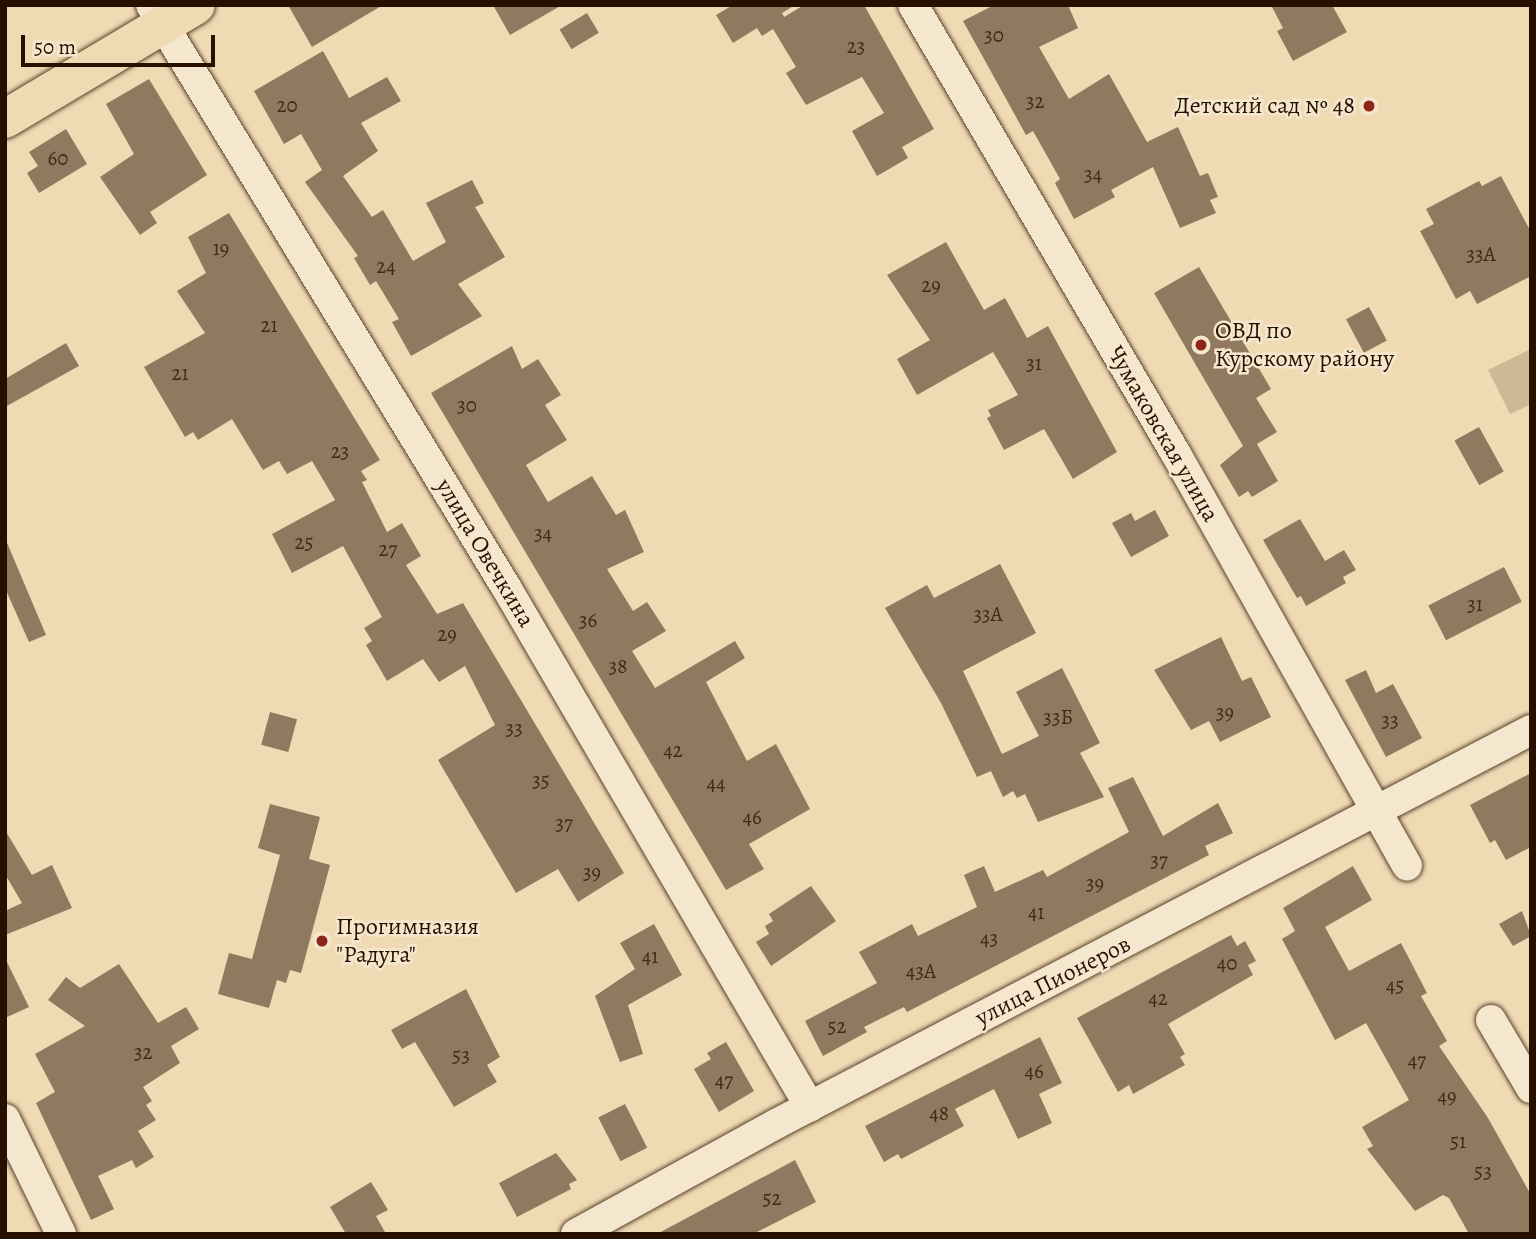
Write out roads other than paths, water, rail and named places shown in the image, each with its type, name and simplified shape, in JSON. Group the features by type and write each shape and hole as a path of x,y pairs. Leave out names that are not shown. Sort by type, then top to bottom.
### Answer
{"main road":[{"path":"5,119 157,15 196,5"}],"street":[{"name":"Чумаковская улица","path":"913,5 1176,454 1407,866"},
{"name":"улица Овечкина","path":"157,15 506,587 810,1107"},
{"name":"улица Пионеров","path":"576,1234 810,1107 1377,813 1531,730"},
{"path":"1491,1020 1531,1088"},
{"path":"5,1119 61,1234"}],"place":[{"name":"Детский сад № 48","path":"1369,106"},
{"name":"ОВД по Курскому району","path":"1201,345"},
{"name":"Прогимназия \"Радуга\"","path":"322,941"}]}
